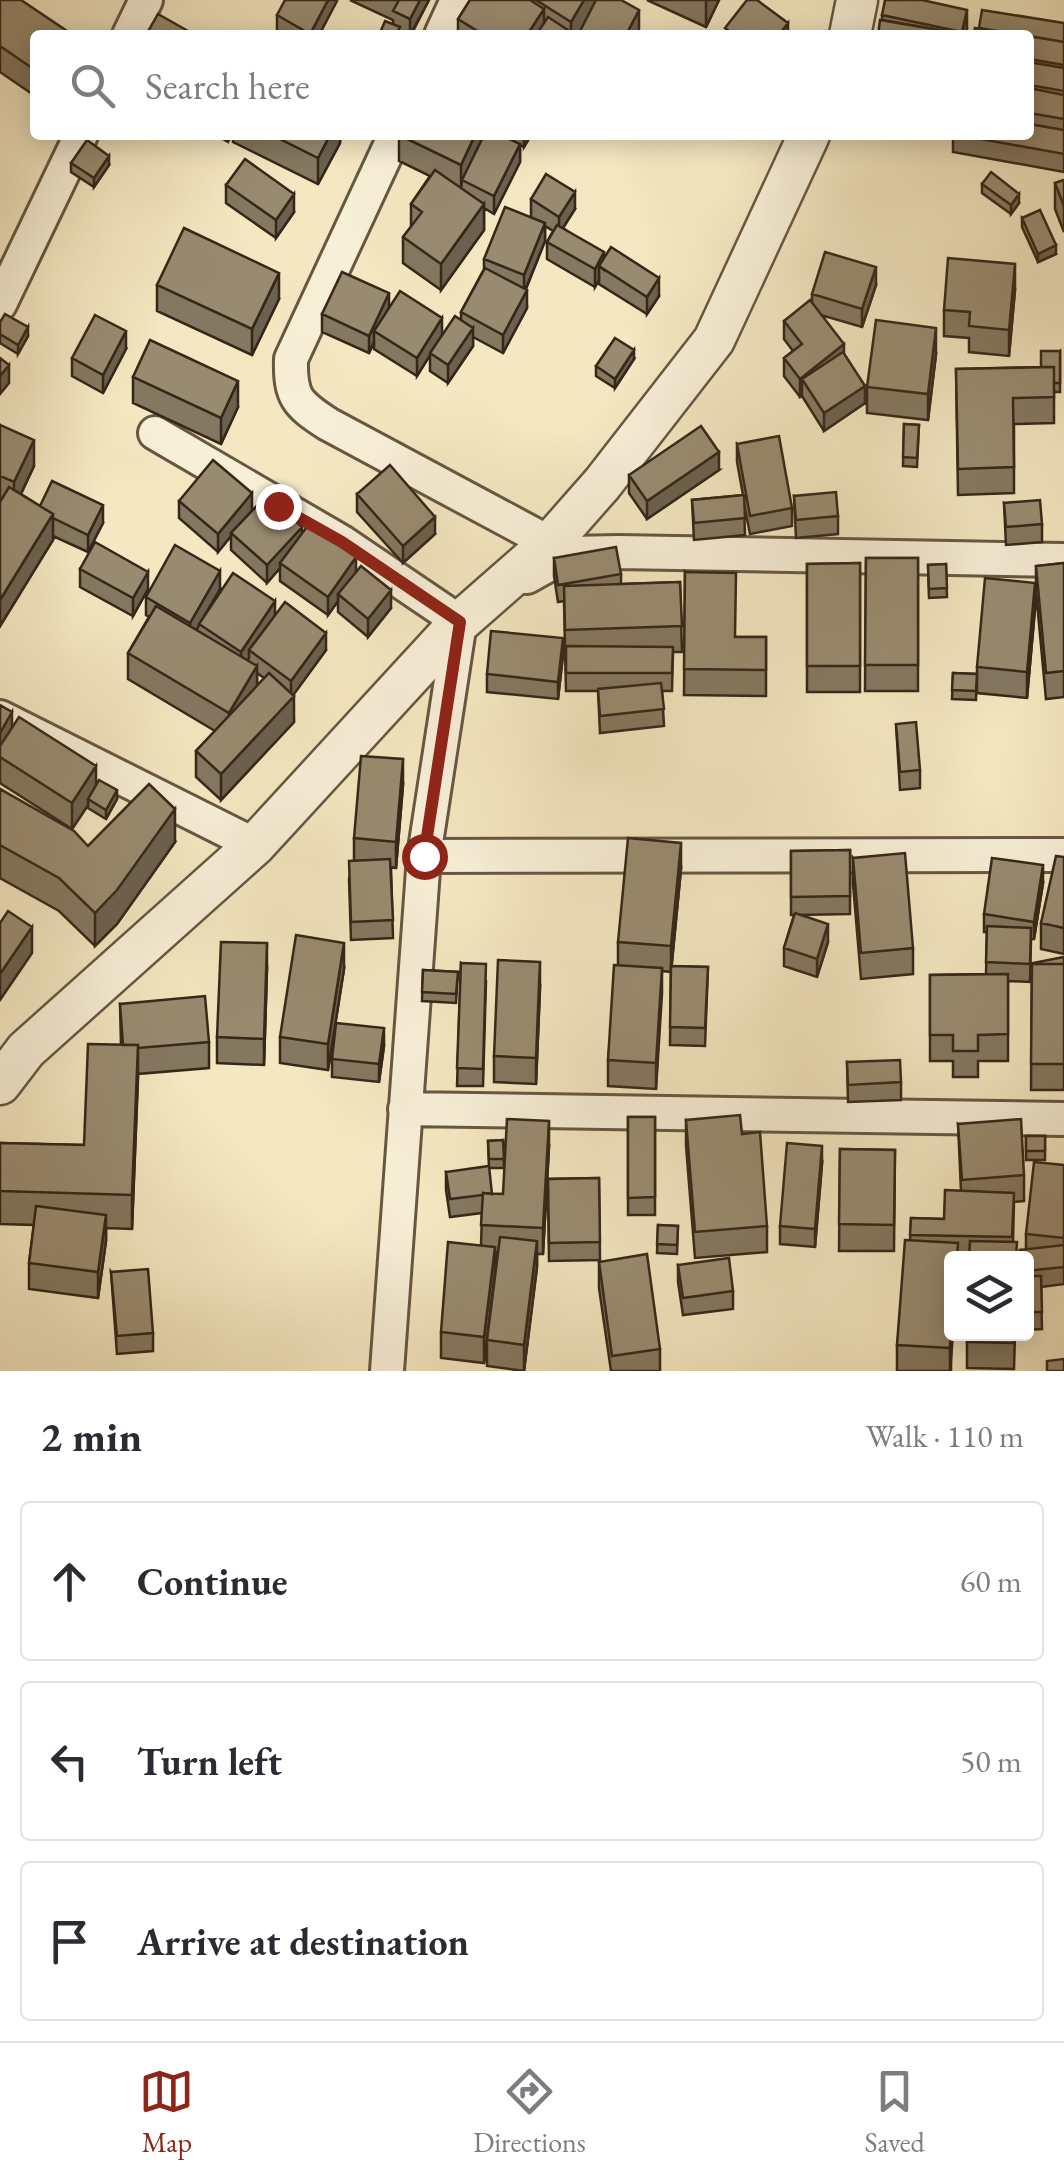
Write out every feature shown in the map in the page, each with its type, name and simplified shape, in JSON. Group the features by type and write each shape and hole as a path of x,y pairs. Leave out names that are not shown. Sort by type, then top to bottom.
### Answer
{"street":[{"path":"131,30 146,0"},
{"path":"443,30 457,0"},
{"path":"851,30 857,0"},
{"path":"0,304 79,140"},
{"path":"393,140 292,359 290,387 304,408 328,424 550,543"},
{"path":"0,1084 13,1043 256,845 460,622 550,543 602,484 714,340 807,140"},
{"path":"155,432 342,542 460,622"},
{"path":"387,1371 424,856 460,622 570,553 1064,560"},
{"path":"0,718 256,845"},
{"path":"424,856 1064,855"},
{"path":"405,1109 1064,1119"}],"building":[{"path":"0,0 21,0 66,30 30,30 30,67 0,46"},
{"path":"285,0 328,0 312,30 303,30 277,15"},
{"path":"399,0 420,0 410,19 393,11"},
{"path":"470,0 530,0 544,9 530,30 476,30 458,19"},
{"path":"536,0 584,0 571,22"},
{"path":"596,0 621,0 639,10 629,30 581,30"},
{"path":"747,0 757,0 788,23 783,30 725,28"},
{"path":"885,0 922,0 967,10 962,30 882,15"},
{"path":"982,10 1064,23 1064,42 1034,37 1034,30 979,28"},
{"path":"158,14 186,30 149,30"},
{"path":"548,17 568,30 539,30"},
{"path":"880,20 939,30 879,30"},
{"path":"385,21 400,27 398,30 381,30"},
{"path":"1034,37 1064,42 1064,65 1034,60"},
{"path":"1034,63 1064,68 1064,91 1034,86"},
{"path":"1034,89 1064,95 1064,119 1034,114"},
{"path":"1034,125 1064,130 1064,154 987,140 1034,140"},
{"path":"87,140 109,156 94,178 71,163"},
{"path":"282,140 327,140 318,158"},
{"path":"409,140 473,140 461,165"},
{"path":"482,140 512,140 520,144 494,196 462,180"},
{"path":"245,159 294,194 276,220 226,185"},
{"path":"435,170 484,204 441,264 403,237 422,212 411,204"},
{"path":"991,172 1019,194 1011,205 982,184"},
{"path":"546,174 575,192 559,217 531,199"},
{"path":"1064,180 1064,206 1055,183"},
{"path":"505,207 545,223 524,275 484,259"},
{"path":"1040,210 1056,245 1038,254 1022,218"},
{"path":"557,225 604,252 595,269 547,242"},
{"path":"184,228 279,273 252,329 157,285"},
{"path":"611,247 659,278 647,297 599,266"},
{"path":"825,252 876,267 862,309 812,294"},
{"path":"948,258 1015,264 1009,330 969,326 970,312 944,310"},
{"path":"485,268 527,290 503,335 461,312"},
{"path":"342,272 389,293 369,336 322,314"},
{"path":"400,291 442,318 417,358 374,331"},
{"path":"810,300 844,344 800,379 784,358 802,344 784,321"},
{"path":"5,314 28,327 18,345 0,334"},
{"path":"95,315 126,331 103,375 72,358"},
{"path":"455,316 473,328 448,365 430,353"},
{"path":"876,320 936,328 928,394 867,387"},
{"path":"615,338 634,350 615,379 596,366"},
{"path":"150,340 238,381 221,418 133,377"},
{"path":"1041,351 1060,351 1060,383 1054,383 1054,367 1041,367"},
{"path":"843,352 865,386 824,413 802,379"},
{"path":"0,358 9,365 0,376"},
{"path":"1054,367 1054,397 1013,398 1014,467 958,469 956,369"},
{"path":"904,424 919,425 917,458 903,457"},
{"path":"0,425 34,440 14,482 0,476"},
{"path":"701,426 719,452 647,501 629,475"},
{"path":"779,436 792,508 750,516 737,444"},
{"path":"213,460 252,493 218,534 179,501"},
{"path":"390,465 435,517 403,546 357,494"},
{"path":"52,481 103,505 88,535 53,518 40,506"},
{"path":"9,487 53,514 0,600 0,502"},
{"path":"836,492 838,516 796,520 794,496"},
{"path":"267,495 302,527 267,565 231,533"},
{"path":"744,495 745,518 694,523 692,500"},
{"path":"1040,500 1042,524 1006,527 1004,503"},
{"path":"309,524 356,557 328,597 280,563"},
{"path":"95,542 148,572 133,598 80,569"},
{"path":"175,545 220,571 190,623 146,597"},
{"path":"616,547 621,574 558,585 554,558"},
{"path":"866,558 918,558 918,665 865,665"},
{"path":"860,563 860,666 807,666 807,564"},
{"path":"1064,563 1064,671 1046,673 1036,566"},
{"path":"946,564 947,588 929,589 928,565"},
{"path":"361,566 391,590 368,619 338,594"},
{"path":"685,572 736,573 735,637 766,637 766,670 684,669"},
{"path":"233,573 275,601 241,652 199,624"},
{"path":"985,578 1035,583 1027,672 977,667"},
{"path":"680,582 682,626 565,630 564,586"},
{"path":"285,602 326,633 291,681 249,650"},
{"path":"156,606 257,666 229,713 128,653"},
{"path":"491,631 563,638 558,682 487,674"},
{"path":"566,646 673,647 672,673 566,673"},
{"path":"269,673 294,696 221,774 196,751"},
{"path":"953,673 977,674 976,691 952,690"},
{"path":"661,683 664,709 600,716 598,689"},
{"path":"0,705 12,712 0,733"},
{"path":"19,717 96,766 72,803 0,757 0,746"},
{"path":"916,722 920,770 900,772 896,724"},
{"path":"361,756 403,759 396,842 354,838"},
{"path":"99,780 117,790 106,810 88,799"},
{"path":"149,784 175,809 117,890 95,913 59,878 0,845 0,789 74,831 88,846"},
{"path":"628,838 681,843 671,946 618,942"},
{"path":"850,850 850,896 791,897 791,851"},
{"path":"905,853 913,948 861,953 853,858"},
{"path":"1056,856 1064,857 1064,928 1041,923"},
{"path":"992,858 1043,865 1034,922 984,914"},
{"path":"390,859 393,920 351,922 349,861"},
{"path":"8,911 32,927 0,974 0,923"},
{"path":"795,913 828,924 817,959 784,948"},
{"path":"987,926 1031,928 1030,964 986,962"},
{"path":"296,935 344,943 328,1044 280,1037"},
{"path":"221,942 267,943 264,1039 217,1037"},
{"path":"1064,957 1064,964 1033,963"},
{"path":"498,960 540,962 536,1058 494,1056"},
{"path":"461,963 486,964 483,1069 457,1068"},
{"path":"1032,964 1064,964 1064,1064 1031,1064"},
{"path":"614,965 662,968 656,1063 608,1060"},
{"path":"671,966 708,967 705,1028 670,1027"},
{"path":"423,970 458,972 456,994 422,992"},
{"path":"1008,974 1008,1034 978,1035 978,1051 953,1051 953,1035 930,1035 930,975"},
{"path":"205,996 209,1042 138,1048 123,1045 120,1004"},
{"path":"336,1023 384,1028 379,1064 332,1059"},
{"path":"88,1044 138,1045 132,1195 0,1191 0,1143 84,1145"},
{"path":"900,1060 901,1082 848,1085 847,1062"},
{"path":"740,1115 742,1134 760,1132 767,1226 695,1232 686,1120"},
{"path":"628,1117 655,1117 655,1197 628,1198"},
{"path":"507,1119 549,1121 543,1228 481,1225 483,1193 503,1194"},
{"path":"1021,1119 1024,1175 962,1180 958,1124"},
{"path":"1026,1136 1045,1136 1045,1151 1026,1151"},
{"path":"503,1140 504,1159 489,1159 488,1141"},
{"path":"787,1143 822,1146 815,1229 780,1226"},
{"path":"840,1149 895,1150 894,1225 839,1224"},
{"path":"1034,1162 1064,1165 1064,1238 1026,1234"},
{"path":"489,1166 492,1194 450,1199 446,1172"},
{"path":"599,1178 600,1242 549,1243 548,1179"},
{"path":"945,1190 1014,1193 1012,1237 910,1235 911,1218 944,1219"},
{"path":"36,1206 106,1215 98,1272 29,1263"},
{"path":"658,1225 678,1226 677,1245 657,1244"},
{"path":"500,1237 537,1241 524,1345 487,1340"},
{"path":"905,1240 958,1243 957,1251 944,1251 944,1341 950,1341 950,1348 897,1345"},
{"path":"970,1241 1017,1242 1016,1251 969,1251"},
{"path":"448,1242 495,1247 484,1337 441,1332"},
{"path":"1064,1245 1064,1267 1034,1270 1034,1251 1020,1250"},
{"path":"647,1254 660,1349 612,1356 599,1262"},
{"path":"729,1258 733,1291 683,1298 678,1265"},
{"path":"148,1269 153,1333 117,1336 111,1272"},
{"path":"1034,1276 1041,1276 1042,1312 1034,1312"},
{"path":"1014,1341 1014,1343 967,1342"},
{"path":"1064,1359 1064,1371 1047,1371 1047,1361"}],"route":[{"path":"278,506 342,542 460,622 424,856"}]}
